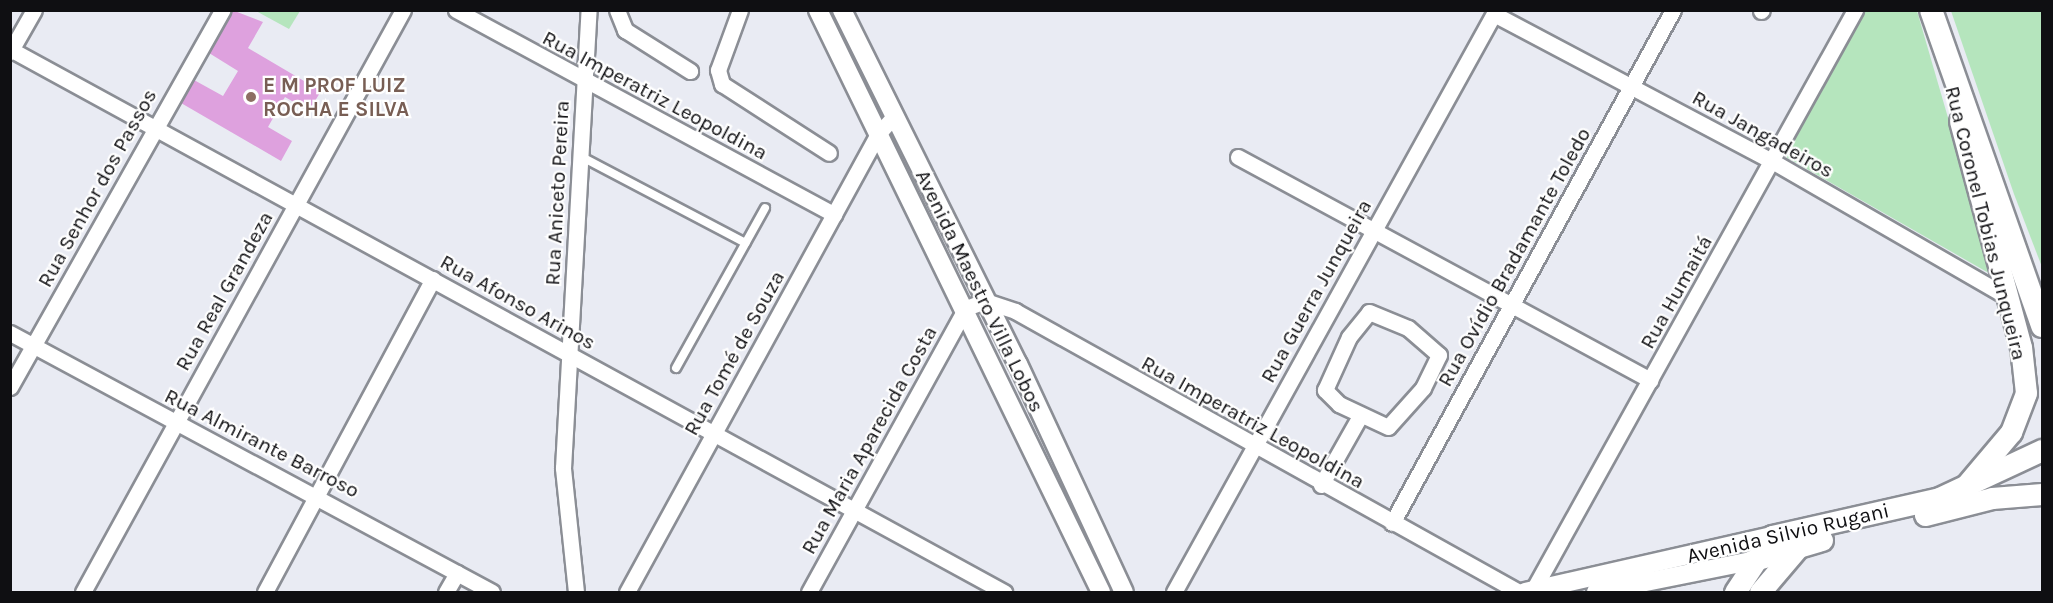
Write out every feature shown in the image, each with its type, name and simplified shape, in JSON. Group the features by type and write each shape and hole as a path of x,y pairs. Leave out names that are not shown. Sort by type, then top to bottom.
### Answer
{"main road":[{"name":"Rua Coronel Tobias Junqueira","path":"1931,10 2008,297 2025,393 2011,432 1963,489"},
{"path":"1931,10 2043,326"},
{"name":"Avenida Silvio Rugani","path":"1772,536 1963,489 2043,450"},
{"name":"Avenida Silvio Rugani","path":"1751,561 1800,545 1992,498 2043,494"},
{"path":"1735,592 1751,561 1772,536"},
{"path":"1760,592 1800,545"}],"street":[{"path":"11,50 34,10"},
{"name":"Rua Senhor dos Passos","path":"10,387 152,128 222,10"},
{"name":"Rua Real Grandeza","path":"83,592 403,10"},
{"name":"Rua Imperatriz Leopoldina","path":"456,10 583,81 834,214"},
{"name":"Rua Aniceto Pereira","path":"576,592 563,468 583,81 590,10"},
{"path":"617,10 626,30 690,71"},
{"path":"740,10 718,70 722,84 829,153"},
{"name":"Avenida Maestro Villa Lobos","path":"818,10 966,308 1101,592"},
{"path":"842,10 1124,592"},
{"name":"Rua Ovídio Bradamante Toledo","path":"1392,523 1673,10"},
{"name":"Rua Humaitá","path":"1527,592 1651,380 1855,10"},
{"name":"Rua Jangadeiros","path":"1495,12 1772,161 2008,297"},
{"name":"Rua Guerra Junqueira","path":"1174,592 1495,12"},
{"name":"Rua Afonso Arinos","path":"11,50 152,128 297,202 570,356 1005,592"},
{"name":"Rua Tomé de Souza","path":"627,592 878,134 894,116"},
{"path":"1238,157 1511,307 1651,380"},
{"path":"265,592 433,279"},
{"path":"966,308 985,301"},
{"name":"Rua Imperatriz Leopoldina","path":"985,301 1015,311 1252,448 1527,592"},
{"name":"Rua Maria Aparecida Costa","path":"809,592 966,308"},
{"path":"1380,313 1431,343 1439,355 1436,367 1395,424 1379,426 1360,416 1325,390 1362,317 1380,313"},
{"name":"Rua Almirante Barroso","path":"10,333 175,422 319,495 492,592"},
{"path":"1321,485 1360,416"},
{"name":"Avenida Silvio Rugani","path":"1527,592 1772,536"},
{"name":"Avenida Silvio Rugani","path":"1596,592 1751,561"},
{"path":"446,592 457,573"}],"lane":[{"path":"580,156 746,243"},
{"path":"676,368 765,208"}],"green space":[{"name":"E M PROF LUIZ ROCHA E SILVA","path":"300,10 289,29 256,11"},
{"path":"1864,11 1917,11 1994,276 1784,156"},
{"path":"1951,11 2042,11 2042,267 2014,194"}],"building":[{"name":"E M PROF LUIZ ROCHA E SILVA","path":"232,10 263,22 248,48 321,91 309,111 285,97 268,127 292,141 281,161 181,103 194,80 223,96 238,71 209,53"}],"place":[{"name":"E M PROF LUIZ ROCHA E SILVA","path":"251,97"}]}
